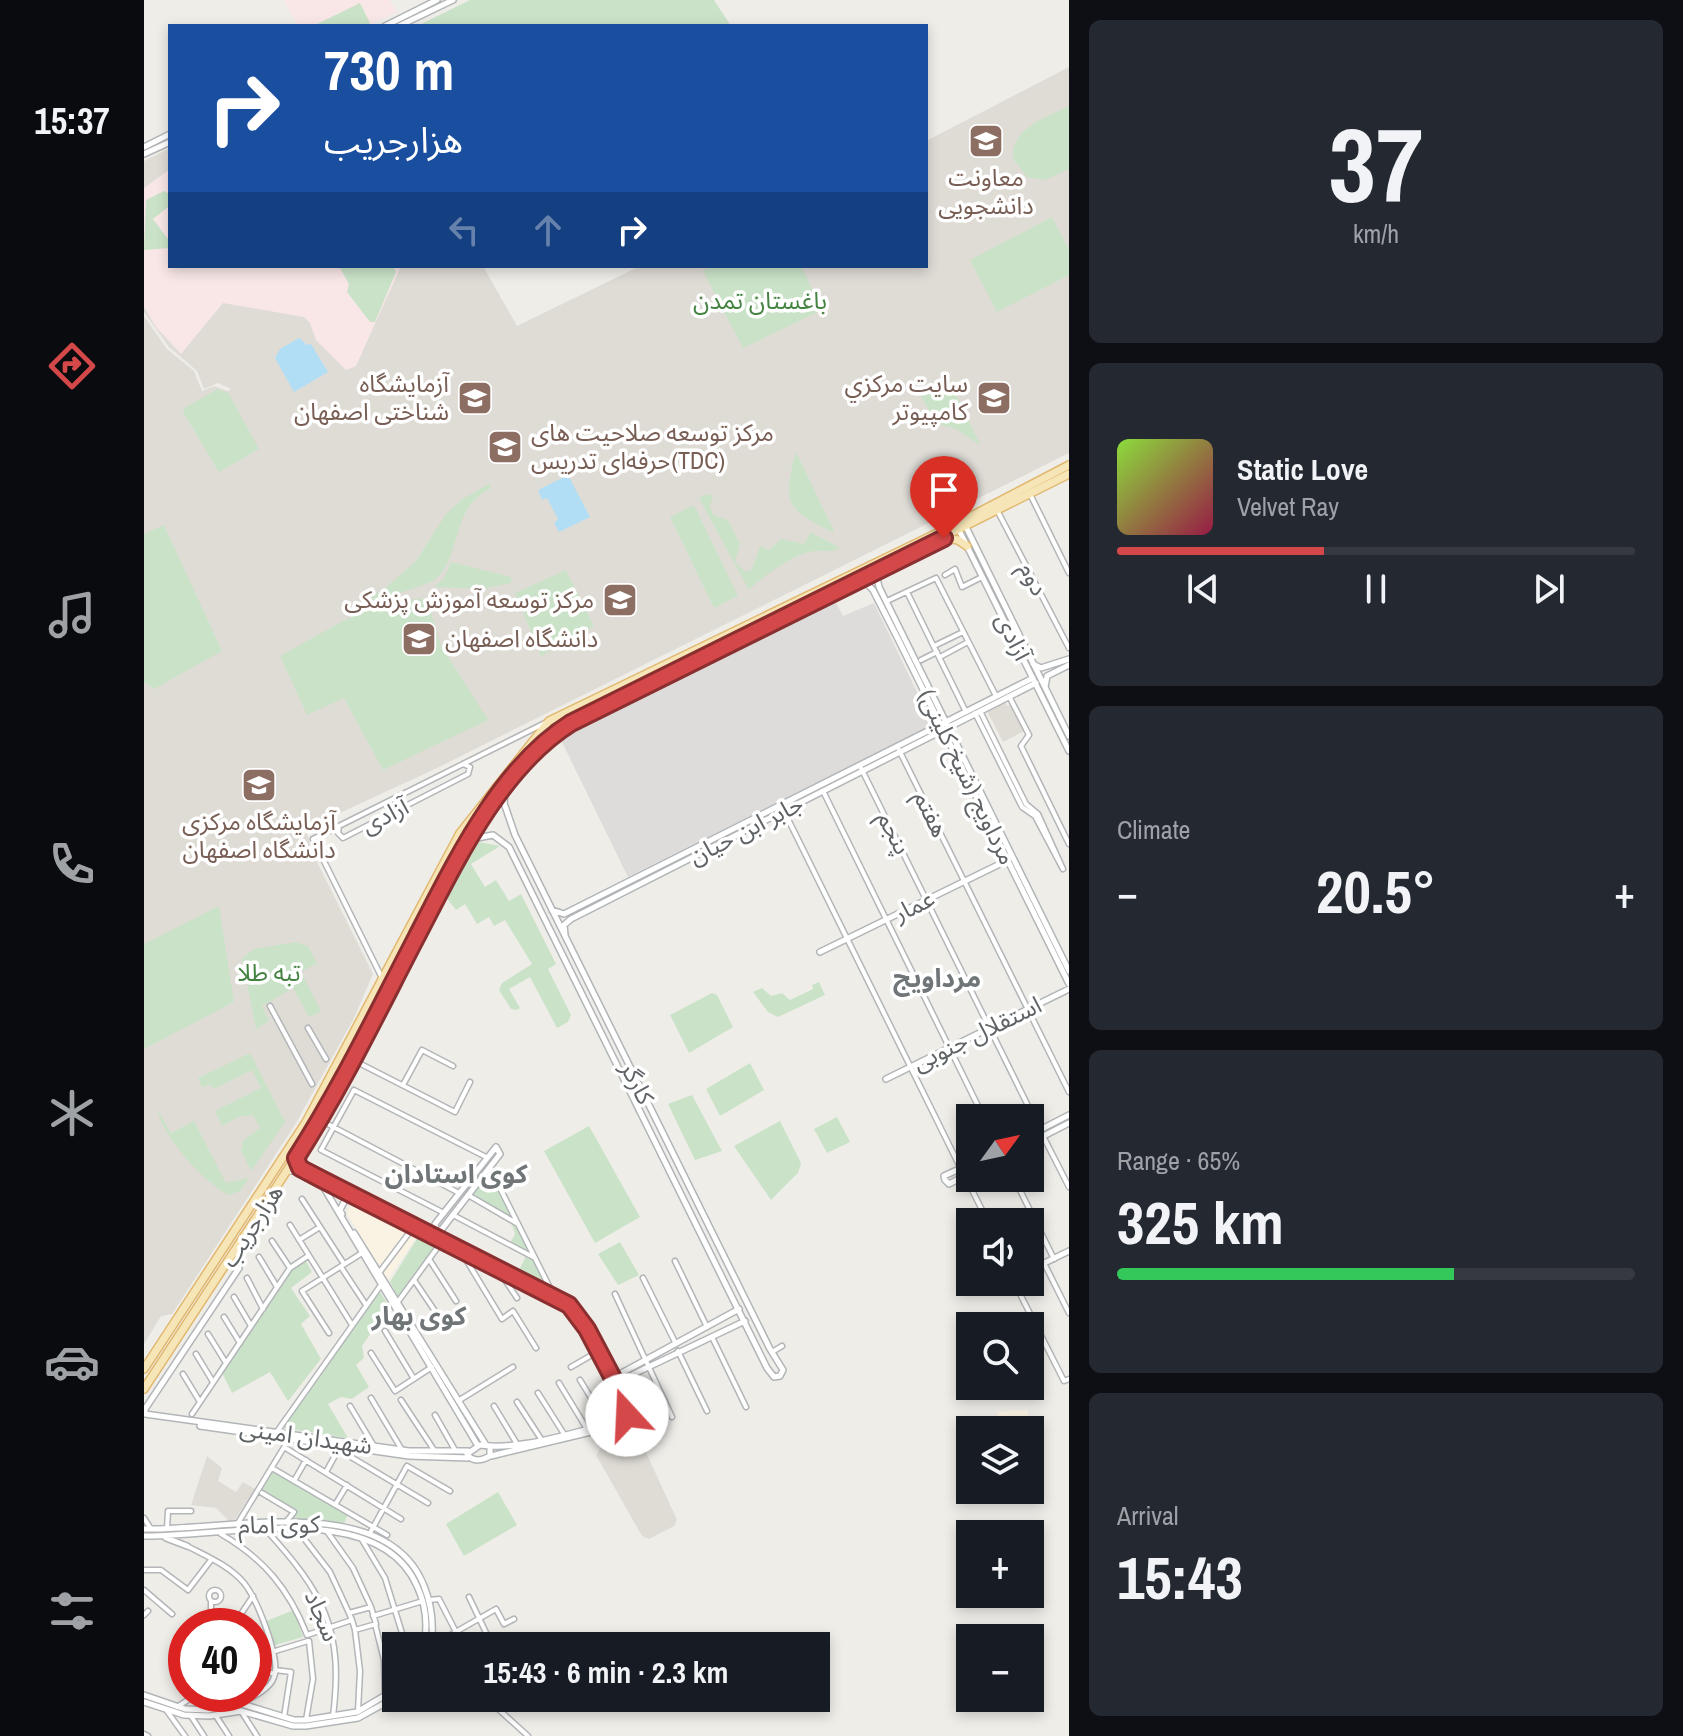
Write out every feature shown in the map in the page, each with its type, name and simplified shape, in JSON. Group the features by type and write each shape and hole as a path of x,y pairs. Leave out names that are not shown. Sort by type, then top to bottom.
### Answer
{"main road":[{"path":"144,1369 306,1122 460,833 549,721 961,525 1069,465"},
{"name":"هزارجریب","path":"144,1389 196,1314 320,1120 466,843 543,742 571,723 944,538 961,525 1069,474"},
{"path":"944,538 958,540 967,546"},
{"path":"325,1085 336,1092"},
{"path":"187,1307 196,1314"},
{"path":"179,1319 185,1320 188,1326"}],"street":[{"path":"389,24 437,0"},
{"path":"403,24 453,0"},
{"path":"144,147 168,135"},
{"path":"144,154 168,143"},
{"path":"1030,494 1069,573"},
{"name":"دوم","path":"997,510 1069,648"},
{"name":"آزادی","path":"961,525 982,577 1045,688 1069,751"},
{"name":"آزادی","path":"961,525 1034,681 1069,736"},
{"path":"1061,557 1069,553"},
{"name":"مرداویج (شیخ کلینی)","path":"879,569 877,578 902,639"},
{"path":"945,575 955,569 962,587 982,577"},
{"path":"887,601 936,578 996,696"},
{"name":"مرداویج (شیخ کلینی)","path":"854,582 865,582 873,590 902,639 1069,971"},
{"path":"907,592 966,712"},
{"path":"937,652 963,632"},
{"path":"921,660 968,642"},
{"path":"1030,659 1041,668 1069,662"},
{"path":"1045,688 1047,676 1069,662"},
{"path":"945,726 1034,681"},
{"path":"945,726 996,696 1034,681"},
{"path":"1009,696 1029,735 1021,746 1069,844"},
{"path":"978,712 1026,804 1038,814 1063,869 1035,816 1022,807 978,712"},
{"name":"آزادی","path":"382,978 313,839 549,721"},
{"name":"مرداویج (شیخ کلینی)","path":"945,726 1069,986"},
{"name":"جابر ابن حیان","path":"566,913 945,726"},
{"name":"هفتم","path":"899,750 1028,1009"},
{"name":"آزادی","path":"339,826 341,837 357,831 468,774 470,767 463,764"},
{"name":"جابر ابن حیان","path":"571,919 861,769"},
{"name":"پنجم","path":"861,769 990,1027"},
{"name":"کارگر","path":"466,843 485,834 499,837 509,847 771,1375 780,1376 783,1370 535,879 508,818 505,789"},
{"path":"823,791 977,1104"},
{"path":"783,808 956,1159"},
{"name":"عمار","path":"820,952 1008,860"},
{"path":"658,866 662,874"},
{"path":"527,883 535,879"},
{"path":"549,908 558,914 566,913 567,918 571,919 564,925 565,940"},
{"path":"560,950 580,981 583,981 583,976"},
{"name":"استقلال جنوبی","path":"886,1079 1069,986"},
{"path":"584,997 586,993 590,994 603,1015"},
{"path":"270,1006 312,1084"},
{"path":"1028,1009 1069,1092"},
{"path":"990,1027 1028,1104"},
{"path":"308,1028 326,1059"},
{"path":"403,1085 422,1050 453,1066"},
{"path":"353,1060 455,1112 470,1082"},
{"path":"444,1213 321,1150 354,1090 486,1157"},
{"path":"1044,1132 1069,1115"},
{"path":"320,1120 459,1193"},
{"path":"1044,1132 1069,1123"},
{"path":"1044,1137 1069,1187"},
{"path":"493,1148 500,1149 500,1154 490,1167 440,1231 436,1231 435,1224 493,1148"},
{"path":"288,1171 300,1171 320,1180 569,1305 579,1316 627,1409 626,1419 620,1425 489,1450 478,1446 379,1273 320,1180 300,1168 296,1158"},
{"path":"490,1167 550,1288"},
{"path":"956,1171 944,1176 949,1184 956,1180"},
{"path":"1021,1192 1054,1259"},
{"path":"340,1213 348,1194"},
{"path":"468,1195 518,1224"},
{"path":"302,1199 366,1305"},
{"path":"340,1213 381,1284 489,1450"},
{"path":"453,1215 535,1258"},
{"path":"290,1225 352,1325"},
{"path":"299,1240 320,1227"},
{"path":"379,1273 414,1227"},
{"path":"272,1241 290,1268"},
{"path":"397,1303 442,1241"},
{"path":"145,1417 145,1409 239,1268 238,1249"},
{"path":"1069,1251 1044,1263 1069,1313"},
{"path":"463,1252 574,1313 598,1352"},
{"path":"463,1252 502,1319 513,1311 536,1348"},
{"path":"329,1333 302,1291 362,1253"},
{"path":"192,1414 290,1268 308,1256"},
{"path":"259,1257 277,1287"},
{"path":"429,1259 456,1301"},
{"path":"675,1261 746,1407"},
{"path":"501,1274 517,1298"},
{"path":"247,1278 263,1309"},
{"path":"643,1278 707,1411"},
{"path":"414,1280 441,1320"},
{"path":"276,1433 381,1284"},
{"path":"615,1294 672,1417"},
{"path":"1021,1296 1066,1380"},
{"path":"234,1297 251,1326"},
{"path":"709,1332 739,1309"},
{"path":"224,1317 240,1343"},
{"path":"613,1381 618,1375 709,1332 745,1321"},
{"path":"385,1331 414,1379"},
{"path":"208,1334 226,1363"},
{"path":"772,1352 782,1346"},
{"path":"571,1367 598,1352"},
{"path":"371,1353 395,1391 432,1367"},
{"path":"196,1354 213,1382"},
{"path":"458,1401 513,1367"},
{"path":"183,1374 200,1402"},
{"path":"580,1380 607,1424"},
{"path":"478,1446 469,1454 480,1460 489,1450 618,1420 623,1413 613,1381"},
{"path":"559,1383 587,1429"},
{"path":"538,1393 564,1434"},
{"path":"371,1398 402,1450"},
{"path":"401,1400 435,1452"},
{"path":"517,1402 541,1439"},
{"path":"350,1406 374,1446"},
{"path":"494,1406 517,1444"},
{"path":"435,1415 457,1452"},
{"name":"شهیدان امینی","path":"145,1417 402,1450 469,1454"},
{"name":"شهیدان امینی","path":"145,1417 409,1456 469,1454"},
{"path":"236,1526 289,1437"},
{"path":"284,1447 401,1519"},
{"path":"326,1472 337,1452"},
{"path":"351,1457 428,1503"},
{"path":"294,1481 306,1460"},
{"path":"371,1530 407,1466 450,1491"},
{"path":"272,1468 352,1515 371,1530 387,1535"},
{"path":"335,1505 347,1485"},
{"path":"262,1493 294,1512 283,1525"},
{"path":"169,1531 168,1511 191,1511"},
{"path":"348,1526 352,1515"},
{"path":"144,1518 148,1529"},
{"name":"کوی امام","path":"148,1529 188,1536 266,1530 283,1525 360,1537 381,1545 411,1572 426,1601 425,1632"},
{"name":"کوی امام","path":"144,1536 236,1526 348,1526 371,1530 407,1558 416,1569 433,1622 432,1632"},
{"path":"296,1528 330,1572 352,1620 360,1671 358,1711"},
{"name":"سجاد","path":"266,1530 303,1574 331,1627 337,1660 333,1716"},
{"path":"326,1530 353,1568 371,1607 382,1652"},
{"path":"221,1534 267,1566 297,1608 308,1638 313,1679 307,1717"},
{"path":"162,1536 212,1559 239,1578 253,1596 257,1608"},
{"path":"188,1536 185,1539 188,1547"},
{"path":"360,1537 378,1564 397,1608 403,1632"},
{"path":"144,1570 161,1570 188,1590 212,1559"},
{"path":"144,1590 168,1611"},
{"path":"245,1608 253,1596"},
{"path":"469,1597 486,1632"},
{"path":"373,1616 439,1599 456,1632 496,1609 504,1624 514,1619"},
{"path":"211,1601 211,1608"},
{"path":"349,1613 371,1607"},
{"path":"272,1677 275,1672 272,1652 352,1620"},
{"path":"355,1630 375,1624"},
{"path":"272,1672 291,1672 284,1717"},
{"path":"144,1695 166,1708 185,1736"},
{"path":"263,1712 284,1717 333,1716 358,1711 382,1699"},
{"path":"144,1702 191,1716 216,1716 228,1712"},
{"path":"255,1712 293,1726 306,1726 358,1718 382,1705"},
{"path":"245,1712 257,1736"},
{"path":"501,1712 528,1736"},
{"path":"191,1716 204,1736"},
{"path":"216,1716 229,1736"}],"shaded area":[{"path":"283,0 390,0 396,12 372,24 298,24"},
{"name":"دانشگاه اصفهان","path":"1069,67 1069,453 435,769 305,829 316,860 373,974 354,1018 296,1123 172,1314 161,1316 144,1344 144,316 167,349 194,371 202,391 214,386 228,391 231,389 218,383 204,389 197,371 169,347 144,312 144,161 168,149 168,268 484,268 517,326 636,268 928,268 928,140"},
{"path":"168,170 168,268 400,268 356,366 346,370 316,340 310,323 304,317 223,303 181,354 156,327 144,307 144,188"},
{"path":"835,601 843,616 874,603 930,719 929,727 628,877 560,738"},
{"path":"1004,700 1024,731 1003,742 986,709"},
{"path":"352,1203 418,1235 387,1281 347,1213"},
{"path":"1027,1410 1028,1416 998,1416 997,1412"},
{"path":"639,1437 677,1520 674,1526 649,1539 642,1536 596,1455 601,1447"},
{"path":"207,1456 222,1468 218,1481 236,1492 243,1482 255,1489 232,1524 216,1508 191,1505"}],"green space":[{"path":"470,0 714,0 730,24 421,24"},
{"path":"360,3 370,23 368,24 317,24"},
{"path":"1069,106 1069,169 1045,180 1027,177 1013,159 1017,139 1031,125"},
{"path":"164,191 168,193 168,207 153,219 168,239 168,248 144,250 146,200"},
{"path":"1052,217 1069,250 1069,275 997,312 970,260"},
{"path":"340,268 394,268 396,272 375,322 370,322 347,292 349,284"},
{"name":"باغستان تمدن","path":"709,268 802,268 822,310 743,348 703,271"},
{"path":"947,376 981,446 956,429 935,423 919,391"},
{"path":"218,389 229,394 259,449 219,472 183,412 184,408"},
{"path":"796,452 835,533 806,518 792,504 789,484"},
{"path":"489,484 491,488 469,507 451,555 438,577 425,585 363,605 361,602 384,589 416,561 446,514 464,498"},
{"path":"707,494 713,496 710,506 713,515 728,520 740,544 735,562 746,572 752,569 760,546 769,550 781,539 804,544 811,532 840,548 809,552 793,558 749,590 699,498"},
{"path":"694,505 738,596 714,608 670,517"},
{"path":"164,525 222,651 154,689 144,682 144,534"},
{"path":"451,562 511,577 511,583 483,589 434,587 444,578"},
{"path":"566,570 594,626 541,656 515,593"},
{"path":"427,598 440,644 488,720 383,770 344,698 307,715 280,656 343,621 390,601"},
{"path":"479,842 500,846 471,864 485,887 496,880 509,901 521,894 556,964 548,969 571,1015 568,1022 557,1028 530,977 509,989 520,1008 517,1010 511,1009 499,990 502,983 532,964 505,920 494,926 489,917 477,924 465,904 456,910 445,896 469,849"},
{"path":"219,906 234,1002 144,1049 144,944"},
{"name":"تبه طلا","path":"296,942 308,946 317,963 301,972 321,1011 309,1017 293,988 262,1006 269,1021 256,1029 242,958 254,949"},
{"path":"819,982 825,995 778,1017 768,1012 753,992 762,988 771,996 782,993 790,1000 813,989 812,985"},
{"path":"712,993 717,995 733,1027 689,1053 670,1015"},
{"path":"250,1053 285,1122 251,1171 241,1151 243,1141 260,1128 253,1115 238,1117 222,1126 215,1111 261,1088 252,1070 213,1089 210,1085 202,1087 198,1078"},
{"path":"750,1063 764,1090 720,1116 706,1089"},
{"path":"692,1095 722,1151 695,1160 668,1104"},
{"path":"157,1109 171,1133 194,1121 226,1183 249,1178 240,1191 229,1195 196,1169 167,1132"},
{"path":"837,1117 850,1142 827,1153 814,1129"},
{"path":"780,1121 801,1163 798,1173 771,1200 734,1146"},
{"path":"589,1126 640,1217 595,1243 544,1151"},
{"path":"490,1167 554,1295 516,1276 527,1254 509,1245 515,1234 510,1219 468,1195"},
{"path":"418,1237 437,1246 399,1299 390,1282"},
{"path":"620,1242 639,1275 618,1285 598,1254"},
{"path":"304,1258 312,1272 291,1288 310,1316 301,1324 321,1359 288,1401 270,1372 232,1393 220,1369 293,1265"},
{"path":"380,1292 389,1306 362,1346 364,1358 356,1365 369,1387 352,1399 341,1397 328,1404 348,1438 276,1427 373,1294"},
{"path":"273,1472 348,1514 343,1526 290,1518 290,1507 262,1490"},
{"path":"498,1492 517,1525 464,1556 446,1524"},
{"path":"294,1610 303,1637 275,1645 272,1619"}],"water":[{"path":"299,338 307,345 311,344 328,372 294,392 275,358 280,349"},
{"path":"568,475 590,517 559,532 554,523 558,519 547,498 542,500 538,490"}],"place":[{"name":"معاونت دانشجویی","path":"986,141"},
{"name":"آزمایشگاه شناختی اصفهان","path":"475,398"},
{"name":"سايت مرکزي کامپيوتر","path":"994,398"},
{"name":"مرکز توسعه صلاحیت های حرفه‌ای تدریس(TDC)","path":"505,447"},
{"name":"مرکز توسعه آموزش پزشکی","path":"620,600"},
{"name":"دانشگاه اصفهان","path":"419,639"},
{"name":"آزمایشگاه مرکزی دانشگاه اصفهان","path":"259,785"}],"district":[{"name":"مرداویج","path":"937,978"},
{"name":"کوی استادان","path":"456,1174"},
{"name":"کوی بهار","path":"419,1316"}],"route":[{"path":"627,1415 626,1403 587,1329 564,1301 300,1168 296,1158 341,1083 466,843 505,789 549,737 571,723 944,538"}]}
